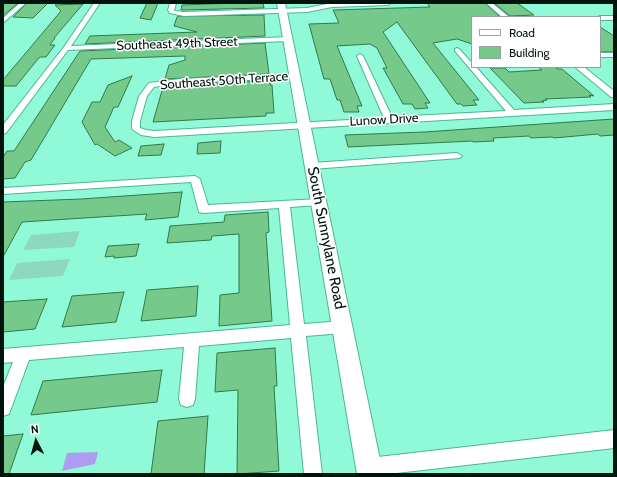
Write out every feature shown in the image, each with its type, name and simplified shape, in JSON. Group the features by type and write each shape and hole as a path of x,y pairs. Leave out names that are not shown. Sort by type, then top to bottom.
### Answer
{"main road":[{"name":"South Sunnylane Road","path":"282,7 370,470"}],"street":[{"path":"3,22 23,3"},
{"path":"3,131 66,48 97,3"},
{"path":"173,3 171,10 174,14 282,7 307,10 332,5 388,3"},
{"path":"489,3 505,16"},
{"path":"601,18 614,18"},
{"name":"Southeast 49th Street","path":"66,48 288,39"},
{"path":"457,50 471,66"},
{"path":"601,55 614,55"},
{"path":"360,56 389,120"},
{"path":"473,68 512,113"},
{"path":"580,68 614,95"},
{"name":"Southeast 50th Terrace","path":"154,134 144,133 136,129 136,121 143,96 152,85 180,81 295,76"},
{"name":"Lunow Drive","path":"154,134 614,107"},
{"path":"312,166 457,156"},
{"path":"3,191 195,179 203,209 319,202"},
{"path":"284,204 313,474"},
{"path":"3,356 343,327"},
{"path":"187,399 192,340"},
{"path":"3,408 24,354"},
{"path":"370,470 614,439"}],"shaded area":[{"path":"80,231 74,247 23,250 31,235"},
{"path":"70,259 63,276 9,280 17,263"},
{"path":"98,452 95,464 62,471 67,453"}],"building":[{"path":"3,3 18,3 3,16"},
{"path":"27,3 48,3 33,18 13,17"},
{"path":"147,3 158,3 151,20 140,18"},
{"path":"263,3 264,8 181,10 182,5"},
{"path":"427,3 485,3 499,16 471,16 471,44 457,39 433,43 479,100 473,100 477,105 463,106 461,104 457,104 397,22 383,32 430,103 425,103 428,108 415,109 412,104 403,104 383,68 387,68 377,48 370,44 337,46 362,106 357,106 359,112 344,112 340,100 337,100 330,79 324,79 309,24 339,23 333,10 430,7"},
{"path":"494,3 517,3 534,15 510,16"},
{"path":"83,4 54,38 50,45 55,45 46,57 40,57 16,86 3,86 3,80 61,11 55,5"},
{"path":"264,15 265,36 85,44 90,36 197,32 174,26 177,17 179,16"},
{"path":"601,28 614,36 614,52 601,52"},
{"path":"265,43 269,74 165,79 169,65 185,60 185,56 91,59 31,160 25,162 15,178 3,179 3,157 7,151 14,151 80,51"},
{"path":"490,68 505,68 509,72 542,70 539,68 562,69 594,96 589,95 591,97 545,99 547,100 542,101 544,102 524,103"},
{"path":"132,76 118,107 114,107 105,127 115,142 119,140 132,148 115,156 97,144 95,145 82,122 92,102 100,102 108,85"},
{"path":"270,81 270,85 272,85 274,113 266,113 266,116 153,122 163,87 180,84"},
{"path":"614,119 614,135 600,136 598,134 554,138 531,138 529,136 493,138 494,141 348,147 345,135 424,132"},
{"path":"221,141 220,153 197,154 198,143"},
{"path":"164,144 161,155 138,156 141,146"},
{"path":"182,192 178,217 145,220 147,214 22,222 3,257 3,202 81,199"},
{"path":"268,212 269,232 266,233 272,321 219,326 220,295 239,293 239,234 212,236 211,240 167,243 170,226 224,222 225,215"},
{"path":"139,244 136,256 114,258 114,256 105,257 108,246"},
{"path":"198,286 196,316 141,321 147,290"},
{"path":"124,292 116,322 62,327 72,296"},
{"path":"47,299 35,329 3,332 3,302"},
{"path":"275,348 277,386 274,386 279,471 237,474 238,390 215,392 217,353"},
{"path":"162,370 157,402 31,415 43,381"},
{"path":"208,416 204,474 151,474 158,421"},
{"path":"23,434 9,474 3,474 3,436"}]}
